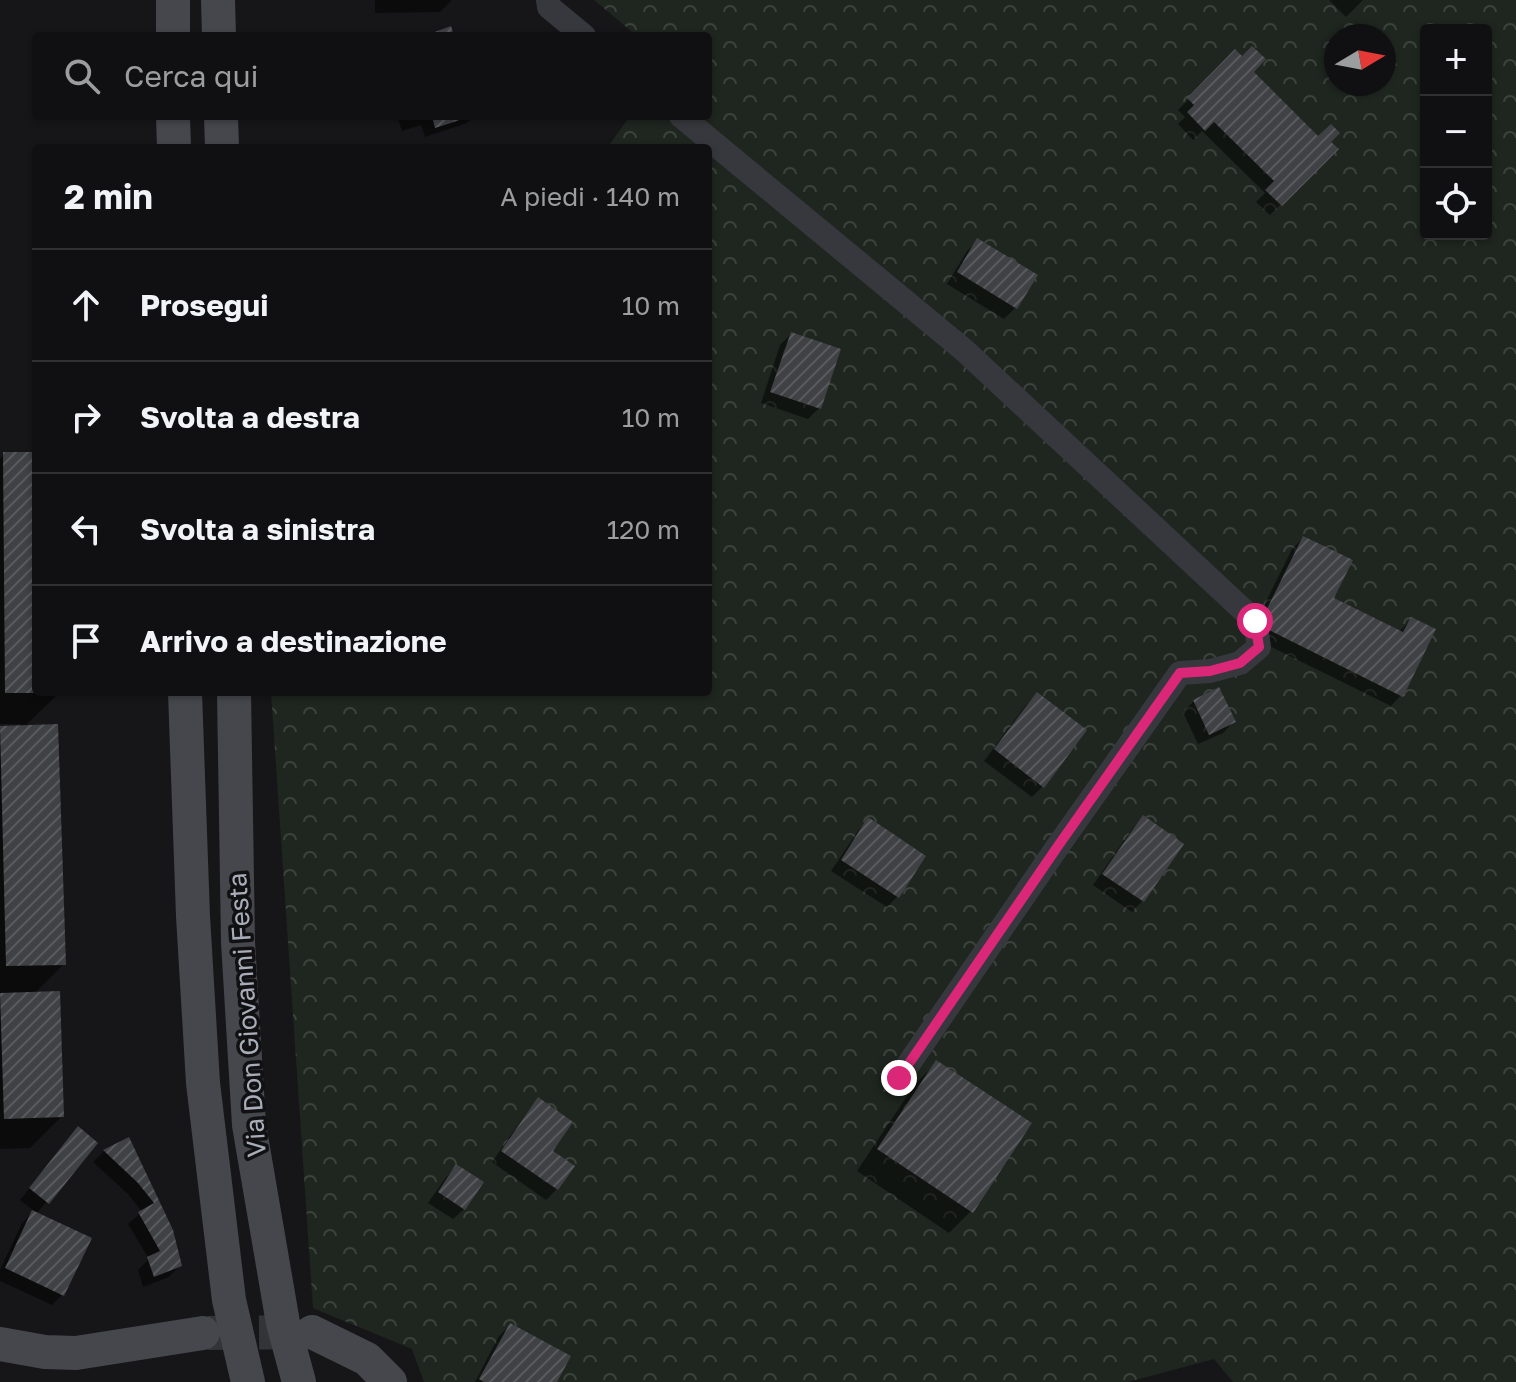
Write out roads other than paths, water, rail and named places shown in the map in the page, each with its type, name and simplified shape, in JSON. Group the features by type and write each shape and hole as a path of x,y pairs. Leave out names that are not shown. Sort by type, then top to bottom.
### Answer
{"main road":[{"path":"173,0 173,32"},
{"path":"218,0 219,32"},
{"path":"173,120 174,144"},
{"path":"221,120 222,144"},
{"name":"Via Don Giovanni Festa","path":"185,696 203,1083 229,1300 248,1382"},
{"name":"Via Don Giovanni Festa","path":"234,696 238,942 249,1125 283,1323 299,1382"},
{"path":"312,1332 367,1359 390,1382"},
{"path":"0,1344 45,1352 76,1353 203,1333"}],"street":[{"path":"548,0 549,7 579,32"},
{"path":"686,120 964,350 1255,621 1259,647 1240,663 1210,671 1180,673 899,1078"}],"tunnel":[{"path":"208,1333 312,1332"}]}
